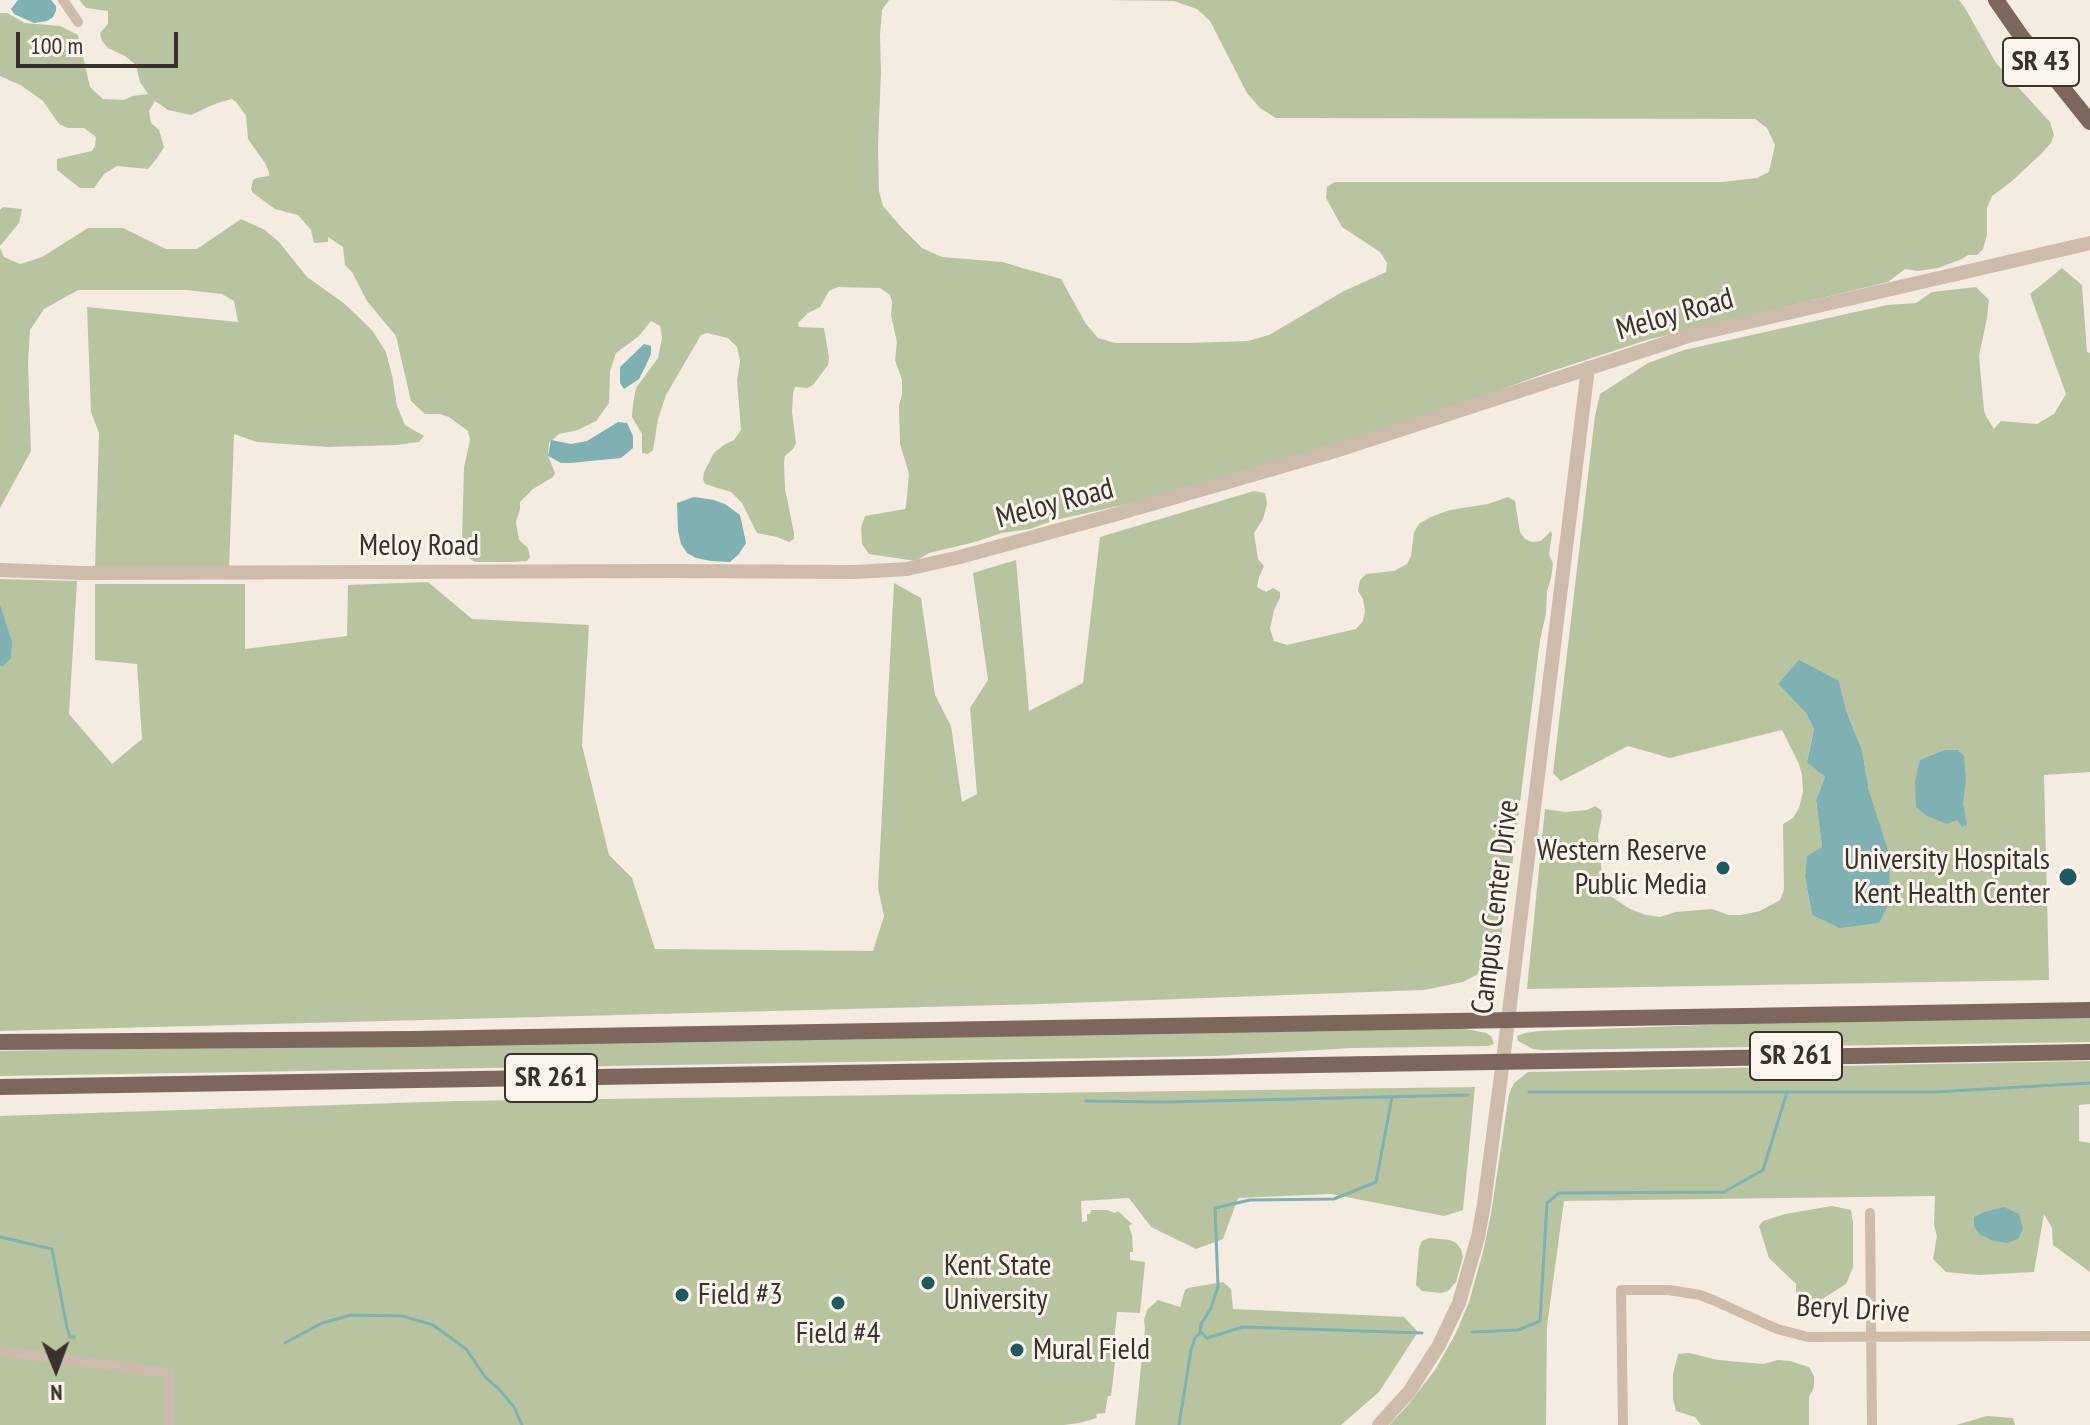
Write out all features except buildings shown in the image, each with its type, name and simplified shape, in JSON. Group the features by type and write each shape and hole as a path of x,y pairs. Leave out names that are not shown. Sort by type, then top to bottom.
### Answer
{"main road":[{"name":"SR 43","path":"1996,0 2090,122"},
{"name":"SR 261","path":"0,1042 485,1038 2090,1010"},
{"name":"SR 261","path":"0,1087 2090,1052"}],"street":[{"path":"63,0 78,22"},
{"name":"Meloy Road","path":"0,570 72,573 866,572 907,569 1254,475 1717,328 2090,243"},
{"name":"Campus Center Drive","path":"1379,1425 1425,1370 1459,1303 1484,1204 1588,368"},
{"path":"1870,1213 1872,1425"},
{"name":"Beryl Drive","path":"1623,1425 1621,1290 1669,1290 1700,1295 1777,1329 1808,1337 2090,1336"},
{"path":"0,1351 169,1373 169,1425"}],"green space":[{"path":"79,0 889,0 882,10 880,36 878,146 879,191 883,206 922,248 942,257 1002,262 1061,279 1086,324 1098,338 1115,343 1248,341 1269,335 1344,291 1386,272 1387,263 1380,252 1342,227 1326,198 1327,187 1335,182 1722,182 1757,178 1769,172 1775,145 1767,128 1755,119 1276,118 1260,108 1247,93 1210,21 1197,9 1174,1 1106,0 1959,0 1996,63 2050,122 2054,135 2041,154 1992,196 1987,208 1987,235 1983,249 1977,255 1968,255 1938,268 1905,269 1888,282 1647,340 1430,416 1146,500 929,553 916,561 869,554 862,544 861,527 865,516 905,509 906,506 909,474 900,444 902,380 895,360 897,342 890,295 880,288 838,287 829,291 820,307 798,323 799,327 824,328 829,358 828,365 813,385 795,387 793,393 796,443 784,462 785,489 794,533 794,539 789,542 757,533 742,503 731,492 705,484 703,479 714,453 734,440 741,430 737,381 740,361 737,347 728,338 707,333 701,335 666,395 653,450 648,454 642,453 642,434 632,417 636,388 658,358 662,338 660,326 651,321 639,336 616,353 610,371 609,403 596,421 578,430 559,434 549,443 548,456 555,473 520,502 516,522 519,540 528,548 530,557 527,561 475,562 470,559 462,538 464,468 470,440 468,431 449,417 425,414 411,401 396,336 367,301 345,265 343,247 328,237 328,242 314,243 311,230 298,215 275,209 253,193 253,180 269,176 269,172 248,139 246,116 236,102 232,99 217,103 191,115 168,110 155,101 149,111 151,123 159,130 164,147 148,169 117,166 104,174 94,188 80,188 57,170 57,159 92,151 96,137 84,128 68,128 59,124 43,101 22,86 0,76 0,13 7,13 25,23 60,26 78,35 90,87 103,99 124,100 148,94 140,82 136,65 102,41 100,33 108,24 108,11 86,8"},
{"path":"3,207 22,209 19,223 0,246 0,210"},
{"path":"241,219 265,230 279,242 307,277 345,304 372,330 386,352 397,406 405,425 424,436 419,442 396,445 328,447 257,442 234,434 229,568 95,566 99,433 91,412 87,307 238,322 234,301 222,294 187,290 78,290 44,309 30,330 31,451 0,508 0,248 4,257 20,264 42,257 88,228 123,228 166,249 197,249"},
{"path":"2062,268 2082,285 2087,352 2090,353 2090,772 2044,775 2049,980 1527,989 1545,809 1565,812 1595,806 1601,810 1598,836 1604,892 1630,909 1660,917 1676,912 1712,909 1729,915 1741,915 1760,911 1780,900 1784,890 1783,824 1793,818 1803,792 1799,764 1782,730 1670,758 1628,746 1561,781 1553,773 1600,394 1648,363 1684,350 1887,305 1916,303 1932,292 1976,287 1989,300 1979,356 1986,416 1994,429 2001,421 2037,424 2054,414 2066,394 2030,294","holes":["1839,681 1847,713 1862,750 1869,791 1812,915 1805,877 1808,856 1822,847 1816,800 1825,777 1807,761 1814,729 1806,713 1779,685"]},
{"path":"1254,491 1265,493 1267,504 1263,519 1254,533 1258,559 1264,566 1257,587 1266,592 1273,588 1280,592 1270,629 1274,641 1287,645 1356,629 1363,621 1365,611 1358,591 1360,580 1366,574 1394,571 1407,564 1414,532 1420,523 1433,516 1508,497 1515,501 1520,532 1525,539 1541,541 1551,531 1549,554 1553,564 1540,640 1500,945 1478,974 1463,982 1424,990 1041,1004 0,1031 0,579 77,581 69,714 112,764 142,739 137,664 95,660 95,584 245,584 245,649 347,636 348,585 428,582 472,619 589,625 582,745 609,855 632,878 655,949 873,951 884,916 878,888 894,583 921,598 935,695 951,726 962,802 977,794 970,708 988,680 973,573 1016,560 1029,711 1083,683 1100,537"},
{"path":"2090,1017 2090,1042 1542,1050 1518,1041 1517,1036 1540,1031 1788,1022"},
{"path":"1456,1027 1486,1033 1494,1044 1215,1056 0,1076 0,1051"},
{"path":"2090,1061 2090,1104 2079,1105 2079,1141 2090,1143 2090,1272 2053,1245 2052,1228 2044,1214 2034,1272 1979,1275 1946,1272 1933,1259 1937,1236 1934,1225 1935,1196 1564,1201 1547,1326 1546,1425 1389,1425 1435,1370 1469,1302 1491,1214 1509,1094 1514,1083 1528,1072"},
{"name":"Kent State University","path":"1475,1087 1463,1210 1444,1216 1331,1194 1238,1198 1223,1239 1196,1249 1151,1227 1129,1198 1081,1201 1082,1222 1087,1221 1091,1210 1107,1210 1118,1211 1132,1224 1129,1226 1133,1252 1130,1252 1130,1260 1145,1262 1140,1313 1117,1312 1113,1352 1116,1354 1111,1396 1108,1396 1105,1413 1079,1423 0,1425 0,1116 457,1101"},
{"path":"1832,1206 1851,1210 1853,1267 1846,1284 1805,1310 1804,1302 1796,1295 1796,1284 1769,1258 1759,1226 1763,1221 1785,1214"},
{"path":"1429,1238 1450,1240 1461,1249 1463,1257 1456,1282 1448,1291 1422,1291 1416,1285 1419,1248 1422,1241"},
{"path":"1223,1282 1231,1289 1233,1309 1404,1317 1418,1332 1379,1392 1341,1425 1135,1425 1147,1310 1158,1300 1180,1307 1188,1288"},
{"path":"1689,1353 1718,1360 1764,1364 1790,1361 1809,1367 1814,1376 1814,1387 1809,1397 1809,1425 1701,1425 1695,1417 1676,1411 1673,1374 1678,1354"},
{"path":"1987,1416 2013,1418 2015,1425 1956,1425"}],"water":[{"path":"18,0 51,0 56,11 47,21 34,23 14,14 11,9"},
{"path":"644,344 651,346 651,354 639,379 624,389 620,383 620,367"},
{"path":"618,422 627,423 633,436 633,448 621,458 561,463 548,456 551,440 571,444 587,441"},
{"path":"694,497 725,504 740,515 746,543 730,562 696,558 687,553 681,544 677,503"},
{"path":"0,605 12,642 11,658 3,666 0,666"},
{"path":"1799,660 1839,681 1847,713 1862,750 1869,791 1890,857 1889,903 1879,923 1840,928 1812,915 1805,877 1807,856 1822,847 1816,800 1825,777 1807,762 1814,729 1806,713 1778,684"},
{"path":"1945,750 1958,750 1964,756 1966,781 1963,803 1967,825 1962,827 1957,820 1947,824 1927,816 1916,807 1915,782 1920,760"},
{"path":"2004,1207 2019,1214 2023,1229 2018,1239 2007,1243 1979,1234 1974,1226 1974,1217"}],"waterway":[{"path":"1529,1092 1935,1092 2090,1083"},
{"path":"1472,1332 1518,1330 1540,1321 1547,1203 1559,1193 1724,1192 1763,1170 1787,1092"},
{"path":"1086,1101 1468,1095"},
{"path":"1392,1097 1376,1182 1334,1199 1250,1200 1215,1208 1218,1286 1200,1331 1207,1338 1243,1327 1422,1333"},
{"path":"0,1237 52,1249 67,1328 70,1337 74,1337"},
{"path":"285,1343 322,1323 351,1315 402,1316 433,1325 466,1349 486,1378 514,1407 522,1425"},
{"path":"1179,1425 1191,1350 1200,1333"}],"place":[{"name":"Western Reserve Public Media","path":"1723,868"},
{"name":"University Hospitals Kent Health Center","path":"2068,877"},
{"name":"Kent State University","path":"928,1283"},
{"name":"Field #3","path":"682,1295"},
{"name":"Field #4","path":"838,1303"},
{"name":"Mural Field","path":"1017,1350"}]}
